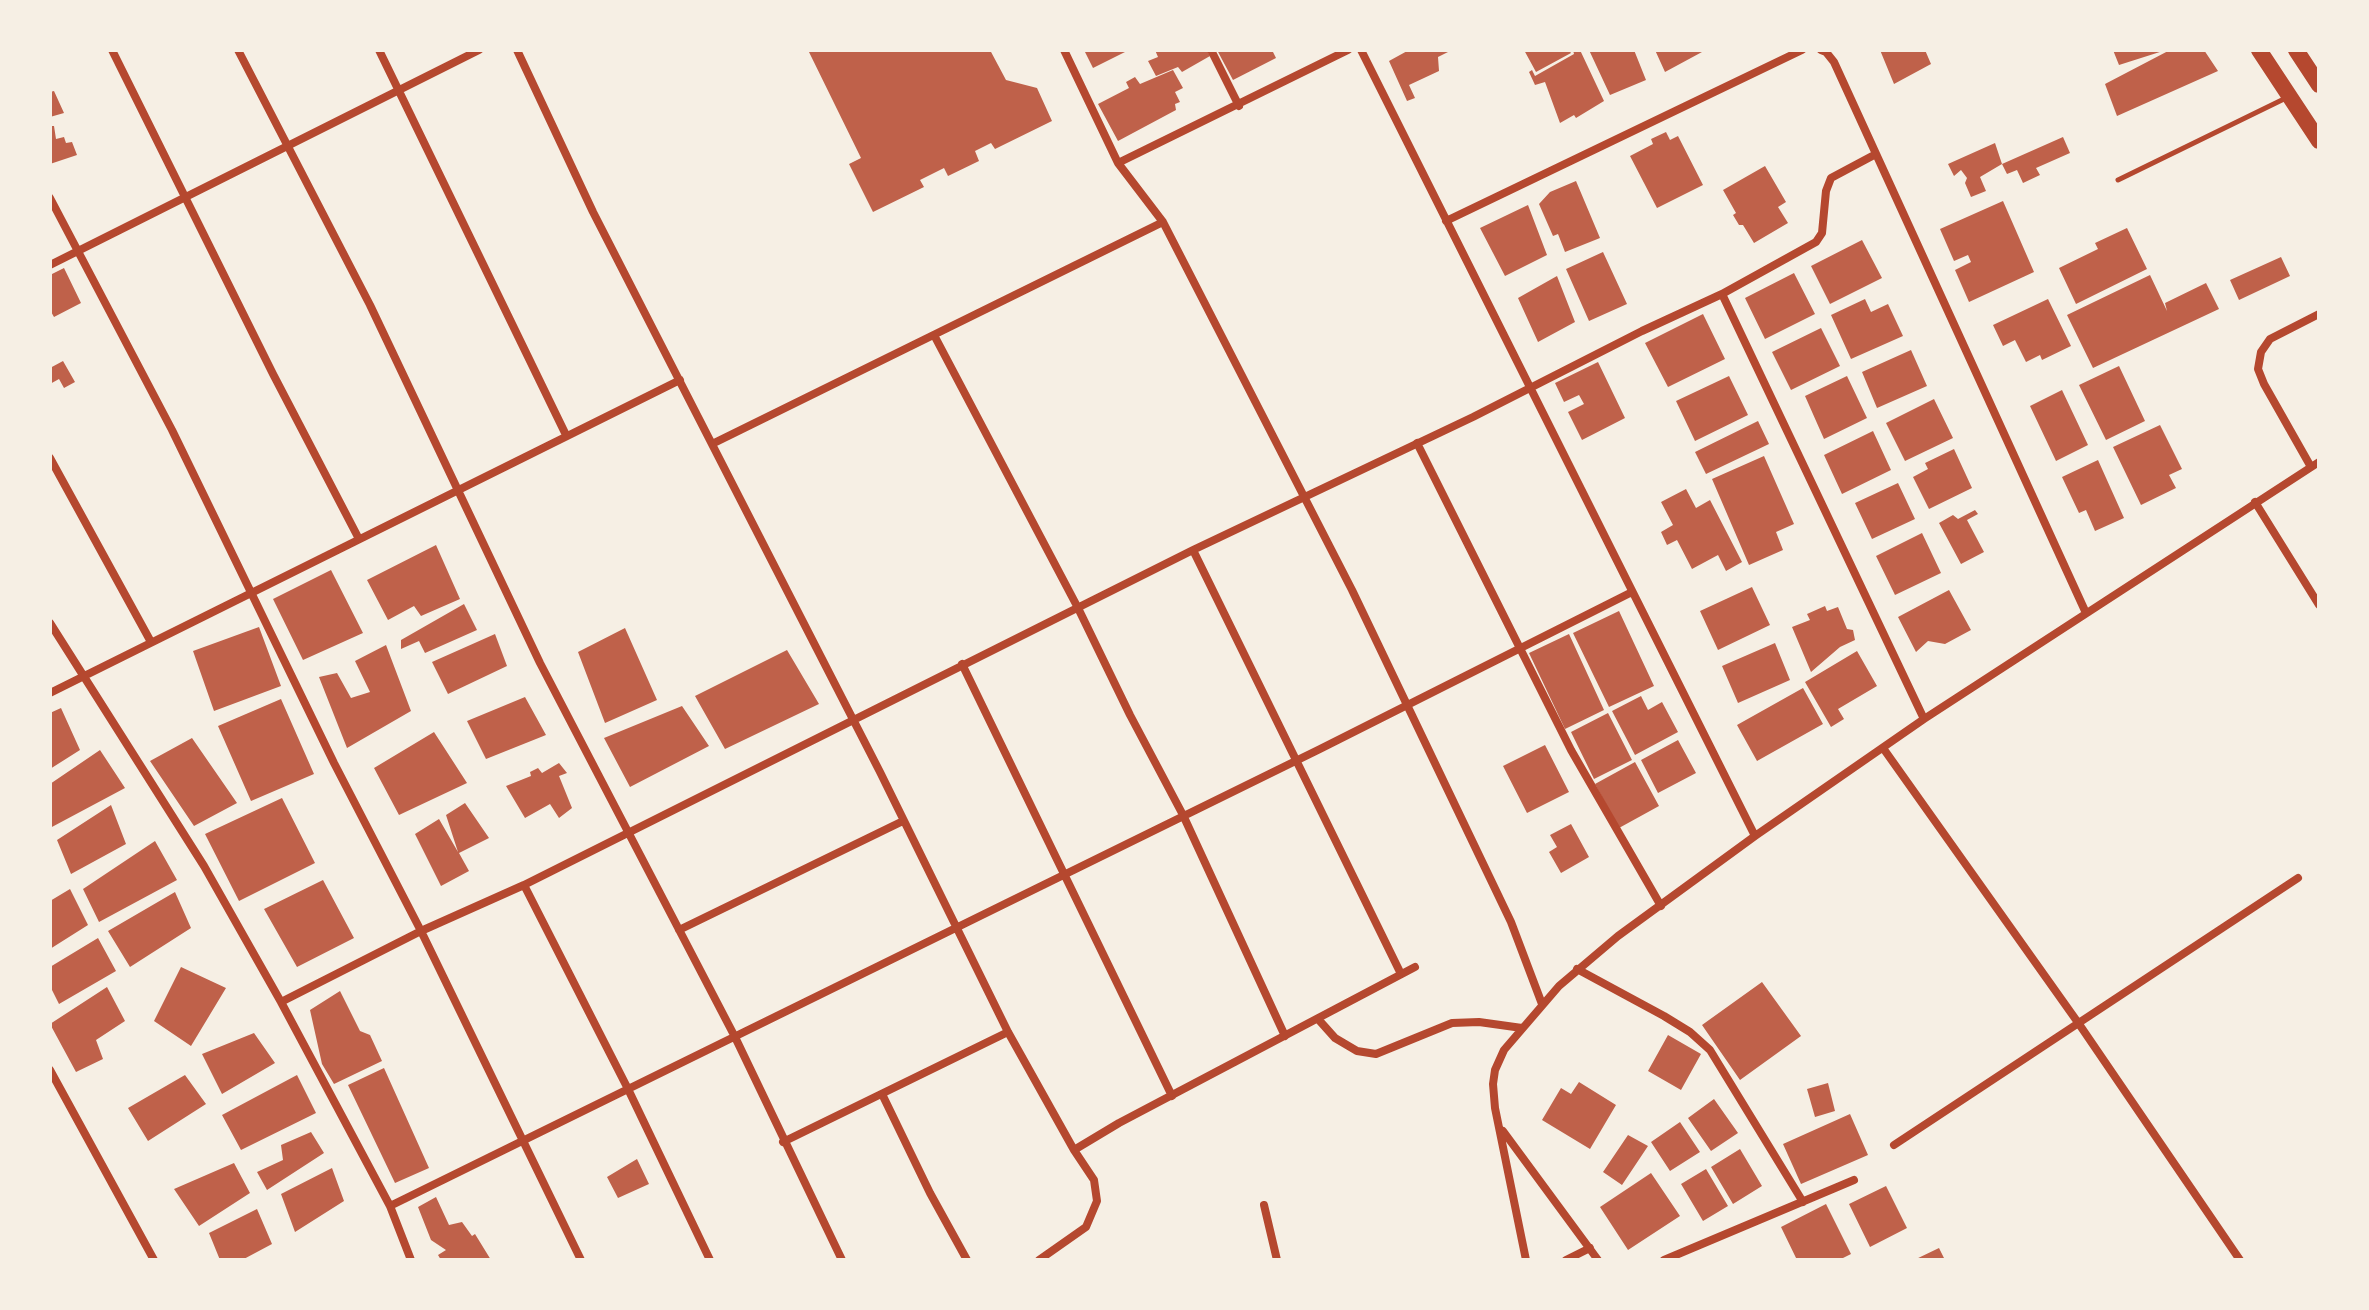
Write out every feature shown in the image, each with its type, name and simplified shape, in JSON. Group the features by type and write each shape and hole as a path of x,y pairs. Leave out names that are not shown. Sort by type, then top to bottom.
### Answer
{"main road":[{"path":"2259,50 2319,141"},
{"path":"2296,50 2319,85"}],"street":[{"path":"112,50 359,539"},
{"path":"238,50 370,305 540,663 735,1037 842,1260"},
{"path":"379,50 566,435"},
{"path":"50,265 479,50"},
{"path":"517,50 593,212 854,720 1008,1032 1094,1180 1097,1201 1086,1227 1039,1260"},
{"path":"1064,50 1118,163 1163,222 1305,496 1511,922 1542,1004"},
{"path":"1211,50 1239,106"},
{"path":"1118,163 1348,50"},
{"path":"1361,50 1755,836"},
{"path":"1446,221 1802,50"},
{"path":"1821,50 1834,62 2086,613"},
{"path":"281,1002 421,931 524,885 1193,550 1722,294 1816,242 1822,233 1826,191 1831,178 1876,154"},
{"path":"50,198 172,430 581,1260"},
{"path":"712,444 1163,222"},
{"path":"1722,294 1924,719"},
{"path":"1526,1260 1495,1108 1493,1084 1495,1070 1504,1050 1542,1004 1577,969 1755,836 1924,719 2315,464 2264,384 2258,369 2261,352 2270,339 2319,314"},
{"path":"934,335 1183,815 1285,1036"},
{"path":"50,693 680,380"},
{"path":"1417,443 1571,750 1661,906"},
{"path":"50,458 151,642"},
{"path":"2255,502 2319,605"},
{"path":"1193,550 1401,974"},
{"path":"390,1206 1296,761 1632,592"},
{"path":"50,623 204,866 390,1206 411,1260"},
{"path":"962,664 1172,1096"},
{"path":"1883,748 2079,1024 2240,1260"},
{"path":"679,930 903,821"},
{"path":"1894,1145 2298,878"},
{"path":"524,885 628,1089 710,1260"},
{"path":"1074,1150 1119,1123 1415,967"},
{"path":"1577,969 1664,1016 1690,1032 1710,1050 1803,1202"},
{"path":"1318,1019 1335,1038 1357,1051 1376,1054 1452,1023 1479,1022 1522,1028"},
{"path":"783,1142 1008,1032"},
{"path":"50,1070 154,1260"},
{"path":"882,1094 967,1260"},
{"path":"1500,1127 1598,1260"},
{"path":"1664,1260 1854,1180"},
{"path":"1264,1205 1277,1260"},
{"path":"1566,1260 1590,1248"}],"lane":[{"path":"2118,180 2290,96"}],"building":[{"path":"808,50 990,50 1006,80 1037,88 1052,121 995,149 991,143 975,151 979,161 948,176 944,168 920,180 924,187 873,212 849,164 861,158"},
{"path":"1084,50 1129,50 1093,68"},
{"path":"1155,50 1207,50 1210,56 1182,72 1178,67 1156,76 1148,61 1158,57"},
{"path":"1217,50 1272,50 1276,58 1233,80"},
{"path":"1409,50 1452,50 1438,57 1439,71 1409,85 1415,98 1407,101 1389,61"},
{"path":"1524,50 1569,50 1571,53 1536,72"},
{"path":"1573,50 1580,50 1604,101 1576,118 1574,115 1560,123 1545,82 1535,85 1529,72 1532,70 1535,76 1574,54"},
{"path":"1589,50 1634,50 1646,80 1610,95"},
{"path":"1655,50 1701,50 1702,52 1665,72"},
{"path":"1880,50 1925,50 1931,64 1894,84"},
{"path":"2113,50 2163,50 2163,51 2119,65"},
{"path":"2170,50 2204,50 2218,71 2117,116 2105,84"},
{"path":"1173,70 1183,88 1175,92 1180,102 1175,104 1176,110 1118,141 1098,104 1129,88 1126,82 1135,77 1140,84"},
{"path":"54,91 64,113 50,117 50,92"},
{"path":"50,126 54,126 56,139 64,137 66,143 72,142 77,155 50,164"},
{"path":"1666,132 1670,140 1678,136 1703,185 1657,208 1630,156 1653,144 1651,139"},
{"path":"2063,137 2070,153 2036,168 2040,175 2023,183 2017,170 2007,174 2002,164"},
{"path":"1995,143 2002,164 1980,177 1986,191 1971,197 1965,183 1967,178 1961,170 1954,176 1948,164"},
{"path":"1765,166 1786,202 1778,207 1788,223 1754,243 1733,215 1736,213 1723,190"},
{"path":"1576,181 1600,238 1565,252 1558,234 1553,236 1539,204 1550,192"},
{"path":"2003,201 2034,272 1969,302 1955,270 1971,262 1968,255 1954,261 1940,229"},
{"path":"1528,205 1547,255 1505,276 1480,228"},
{"path":"2127,228 2147,269 2076,304 2059,268 2098,249 2095,243"},
{"path":"1862,240 1882,278 1830,304 1811,266"},
{"path":"1603,252 1627,304 1589,321 1566,269"},
{"path":"2281,257 2290,276 2239,300 2230,280"},
{"path":"64,268 81,303 54,317 50,310 50,275"},
{"path":"1794,273 1815,314 1765,339 1745,298"},
{"path":"2150,275 2167,311 2165,303 2206,283 2219,309 2093,368 2067,315"},
{"path":"1557,276 1575,322 1538,342 1518,298"},
{"path":"1865,299 1871,312 1888,304 1903,336 1851,359 1831,315"},
{"path":"2048,299 2071,346 2042,360 2040,355 2026,362 2015,340 2003,346 1993,325"},
{"path":"1703,314 1725,359 1668,387 1645,343"},
{"path":"1821,328 1840,366 1791,390 1772,352"},
{"path":"1911,350 1927,386 1877,408 1862,372"},
{"path":"63,361 75,382 64,388 59,379 50,384 50,368"},
{"path":"1598,362 1625,418 1582,440 1568,412 1584,404 1579,395 1564,402 1555,383"},
{"path":"2119,366 2145,421 2106,440 2079,385"},
{"path":"1729,376 1748,415 1695,441 1676,401"},
{"path":"1847,376 1867,418 1824,439 1805,396"},
{"path":"2062,390 2088,445 2056,461 2030,406"},
{"path":"1934,399 1953,438 1905,461 1886,423"},
{"path":"1758,421 1769,444 1706,474 1695,452"},
{"path":"2160,425 2182,469 2169,475 2176,488 2141,505 2113,447"},
{"path":"1873,431 1891,470 1842,494 1824,455"},
{"path":"1954,449 1972,488 1929,509 1913,477 1928,469 1925,463"},
{"path":"1764,456 1794,524 1776,532 1783,550 1749,565 1712,479"},
{"path":"2098,460 2124,518 2095,531 2086,510 2079,513 2062,477"},
{"path":"1898,483 1915,519 1872,539 1855,503"},
{"path":"1686,489 1696,508 1710,500 1742,562 1726,571 1718,555 1692,569 1677,540 1667,545 1661,532 1673,525 1661,502"},
{"path":"1975,510 1978,514 1967,520 1984,552 1961,564 1939,523 1953,515 1958,519"},
{"path":"1922,533 1941,573 1895,595 1876,556"},
{"path":"436,545 460,599 421,616 414,606 388,620 367,580"},
{"path":"331,570 363,633 303,660 273,599"},
{"path":"1752,587 1770,625 1718,650 1700,611"},
{"path":"1949,590 1971,630 1945,644 1928,641 1916,652 1898,617"},
{"path":"464,604 477,630 425,653 419,641 401,649 401,640"},
{"path":"1825,606 1827,611 1838,607 1847,629 1853,630 1855,640 1840,647 1811,672 1792,627 1810,620 1807,614"},
{"path":"1619,611 1654,686 1609,707 1573,633"},
{"path":"259,627 281,686 214,711 193,651"},
{"path":"625,628 657,700 605,723 578,652"},
{"path":"495,634 507,666 448,694 432,662"},
{"path":"1569,634 1604,710 1565,729 1529,653"},
{"path":"1775,643 1790,680 1738,703 1722,666"},
{"path":"386,645 411,711 347,748 319,677 337,673 351,698 370,692 355,661"},
{"path":"787,650 819,704 725,749 695,696"},
{"path":"1857,651 1877,686 1838,709 1844,719 1831,727 1805,682"},
{"path":"1803,688 1823,724 1757,761 1737,725"},
{"path":"1641,696 1648,710 1662,702 1678,732 1635,755 1612,711"},
{"path":"525,697 546,735 486,759 467,721"},
{"path":"281,699 314,774 251,801 218,726"},
{"path":"682,706 709,746 630,787 604,738"},
{"path":"61,708 80,750 50,769 50,713"},
{"path":"1608,713 1632,760 1594,779 1571,732"},
{"path":"434,732 467,783 399,815 374,768"},
{"path":"192,738 237,803 194,826 150,761"},
{"path":"1678,740 1696,773 1658,793 1641,760"},
{"path":"1545,745 1569,792 1527,813 1503,766"},
{"path":"100,750 125,788 50,828 50,784"},
{"path":"1635,762 1659,806 1619,828 1595,784"},
{"path":"559,763 567,773 559,776 572,808 559,818 550,804 525,818 506,786 531,776 530,772 538,768 542,773"},
{"path":"282,798 315,863 239,901 205,834"},
{"path":"465,803 489,838 459,853 469,871 441,886 415,834 439,819 458,852 446,815"},
{"path":"111,805 126,844 71,874 57,840"},
{"path":"1571,824 1589,857 1561,873 1549,852 1557,847 1550,835"},
{"path":"155,841 177,880 99,922 83,889"},
{"path":"323,880 354,938 297,967 264,909"},
{"path":"70,889 88,925 50,949 50,901"},
{"path":"175,892 191,928 130,967 108,931"},
{"path":"98,938 116,971 59,1004 50,986 50,967"},
{"path":"181,967 226,988 191,1046 154,1021"},
{"path":"1762,982 1801,1036 1740,1080 1702,1025"},
{"path":"107,987 125,1021 96,1040 103,1059 76,1072 50,1024"},
{"path":"340,991 360,1031 370,1035 382,1061 334,1084 322,1064 310,1010"},
{"path":"254,1033 275,1063 222,1094 202,1054"},
{"path":"1668,1035 1701,1054 1681,1090 1648,1071"},
{"path":"384,1068 429,1168 395,1183 348,1085"},
{"path":"185,1075 206,1104 148,1141 128,1108"},
{"path":"297,1075 316,1113 241,1150 222,1115"},
{"path":"1579,1082 1616,1105 1590,1149 1542,1120 1561,1088 1571,1094"},
{"path":"1828,1083 1835,1111 1815,1117 1807,1089"},
{"path":"1714,1099 1738,1133 1711,1151 1688,1118"},
{"path":"1850,1114 1868,1155 1801,1184 1783,1144"},
{"path":"1680,1122 1700,1152 1670,1171 1651,1142"},
{"path":"311,1132 324,1153 267,1190 257,1172 283,1160 281,1145"},
{"path":"1628,1135 1648,1146 1622,1185 1603,1172"},
{"path":"1740,1149 1762,1186 1733,1204 1711,1167"},
{"path":"637,1159 649,1184 618,1198 607,1177"},
{"path":"234,1163 250,1193 199,1226 174,1189"},
{"path":"332,1168 344,1201 295,1232 281,1194"},
{"path":"1706,1169 1728,1206 1703,1221 1681,1184"},
{"path":"1651,1173 1680,1216 1628,1250 1600,1207"},
{"path":"1886,1186 1907,1228 1870,1247 1849,1204"},
{"path":"436,1197 449,1225 462,1222 472,1236 475,1234 491,1260 441,1260 438,1255 446,1250 431,1240 418,1207"},
{"path":"1826,1204 1851,1254 1839,1260 1797,1260 1781,1227"},
{"path":"257,1209 272,1244 242,1260 220,1260 209,1233"},
{"path":"1939,1248 1945,1260 1914,1260"}]}
